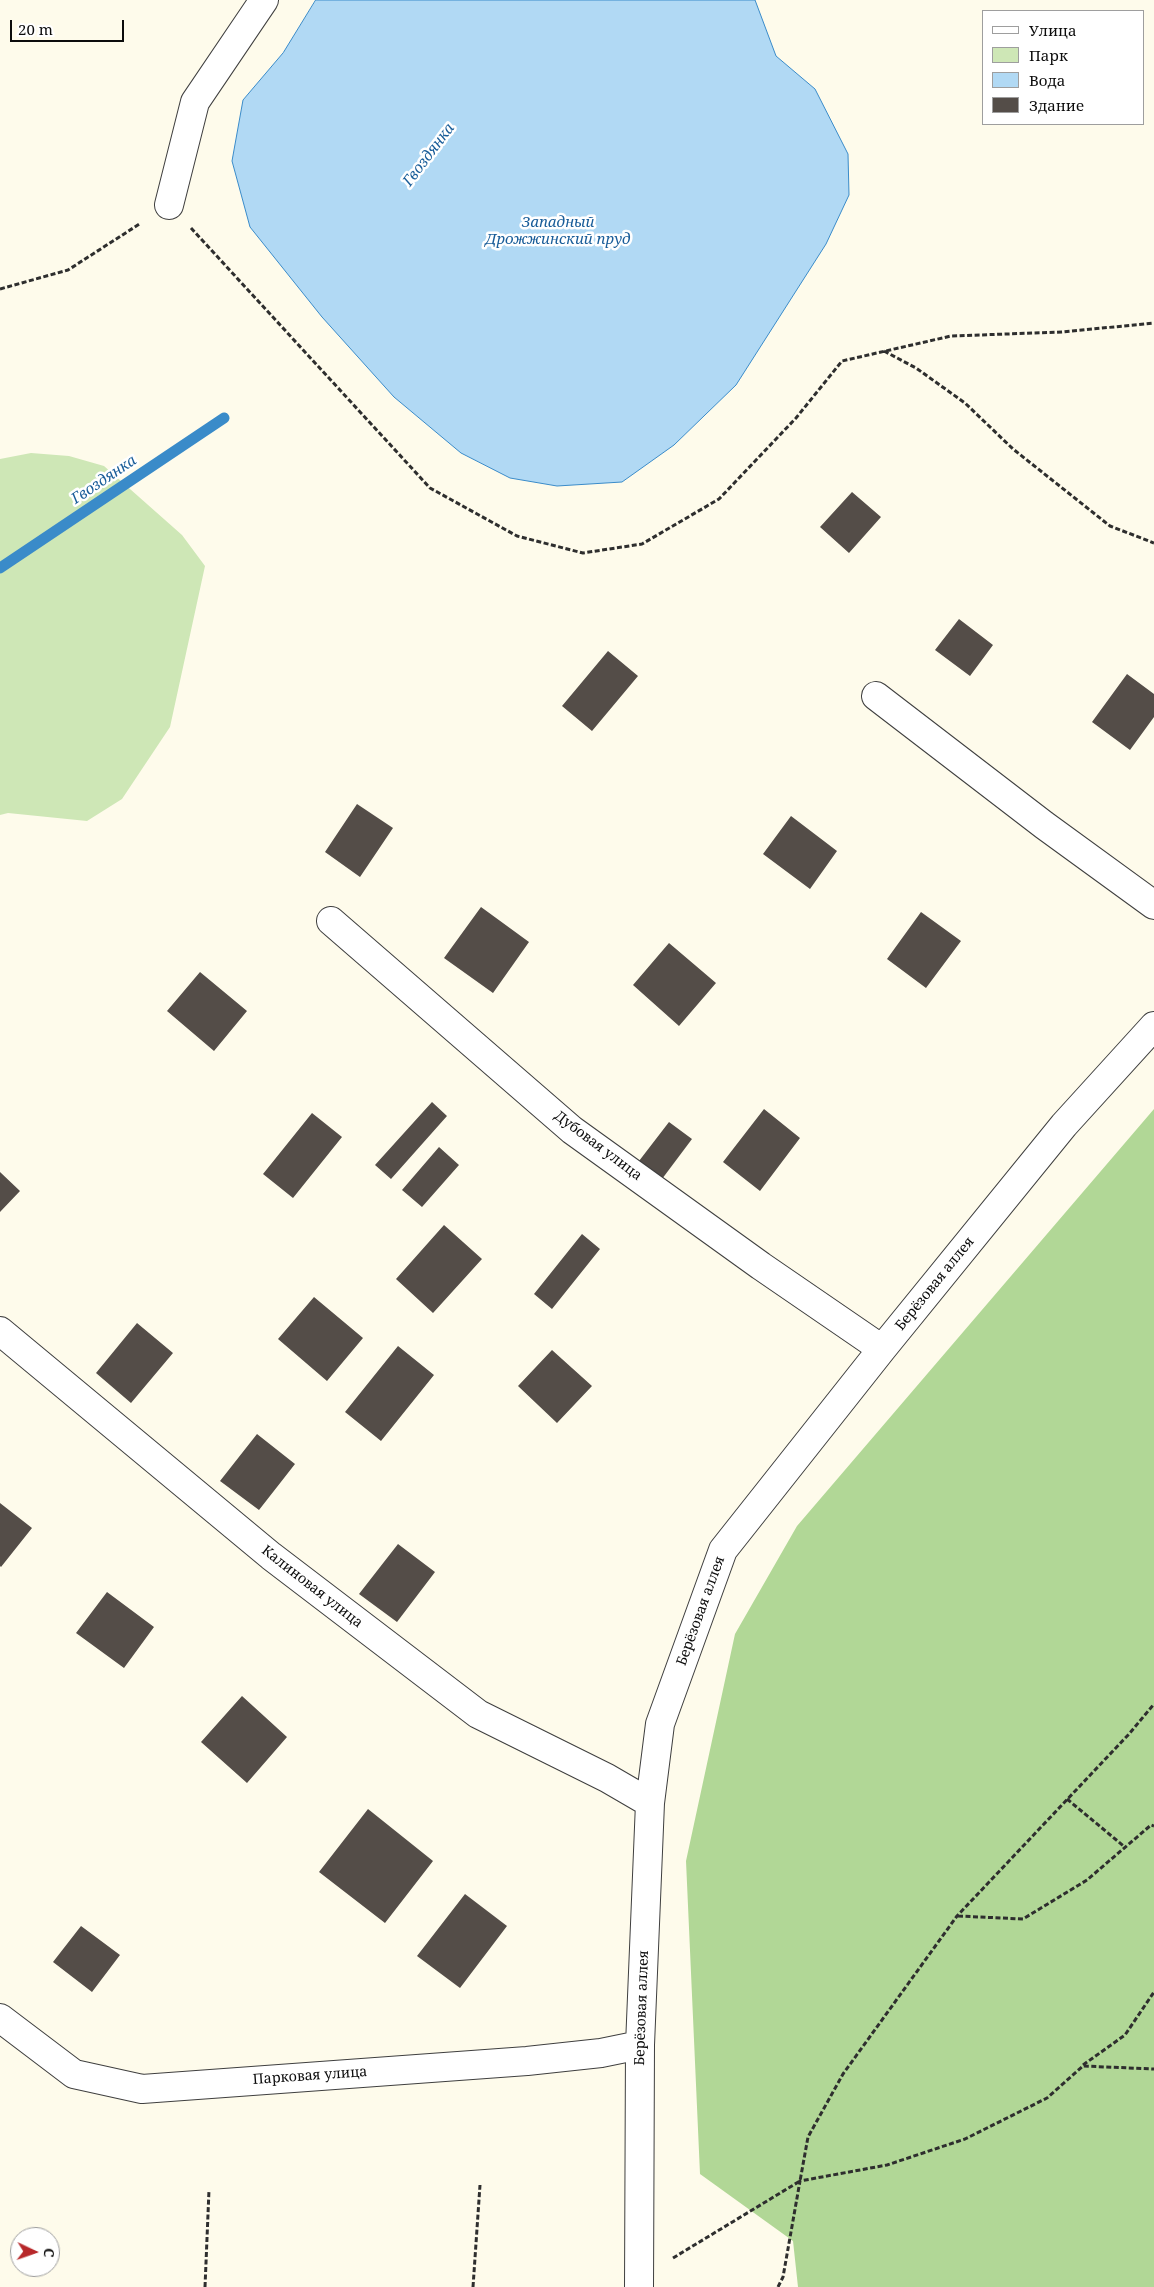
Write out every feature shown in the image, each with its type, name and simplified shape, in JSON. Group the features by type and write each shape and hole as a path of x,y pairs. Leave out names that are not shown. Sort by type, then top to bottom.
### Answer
{"street":[{"path":"169,204 196,102 264,0"},
{"path":"876,696 1044,825 1154,905"},
{"name":"Дубовая улица","path":"331,921 572,1130 761,1266 882,1349"},
{"name":"Берёзовая аллея","path":"639,2283 640,2045 650,1803 660,1724 723,1550 882,1349 1064,1125 1154,1026"},
{"name":"Калиновая улица","path":"0,1331 271,1556 478,1714 607,1778 650,1803"},
{"name":"Парковая улица","path":"0,2018 74,2074 142,2089 527,2061 600,2053 640,2045"}],"path":[{"path":"0,289 68,270 169,204 430,488 517,536 583,552 642,544 720,499 796,418 842,361 950,336 1062,332 1154,322"},
{"path":"884,351 916,368 965,403 1013,449 1110,526 1154,543"},
{"path":"778,2287 783,2277 808,2137 843,2074 957,1916 1154,1704"},
{"path":"1067,1799 1126,1848"},
{"path":"957,1916 1023,1919 1087,1880 1154,1826"},
{"path":"639,2283 800,2181 887,2165 965,2139 1047,2098 1083,2066 1125,2035 1154,1992"},
{"path":"1083,2066 1154,2069"},
{"path":"473,2287 480,2185"},
{"path":"205,2287 209,2190"}],"green space":[{"path":"31,453 69,456 104,466 182,535 205,566 170,727 122,799 87,821 8,813 0,815 0,459"},
{"path":"1154,1109 1154,2287 798,2287 793,2241 700,2174 686,1861 735,1634 797,1526"}],"water":[{"name":"Западный Дрожжинский пруд","path":"316,0 755,0 776,56 815,89 848,154 849,195 826,244 736,385 674,445 622,482 557,486 510,478 461,453 394,397 322,317 250,227 232,161 243,100 283,53"}],"building":[{"path":"852,492 881,517 849,553 820,527"},
{"path":"959,619 993,645 970,676 935,650"},
{"path":"608,651 638,676 592,731 562,706"},
{"path":"1127,674 1154,694 1154,717 1130,750 1092,722"},
{"path":"357,804 393,828 360,877 325,852"},
{"path":"791,816 837,851 810,889 763,854"},
{"path":"481,907 529,942 493,993 444,958"},
{"path":"921,912 961,941 926,988 887,959"},
{"path":"669,943 716,983 679,1026 633,985"},
{"path":"200,972 247,1011 214,1051 167,1011"},
{"path":"432,1102 447,1116 391,1179 375,1165"},
{"path":"764,1109 800,1138 760,1191 723,1162"},
{"path":"312,1113 342,1137 293,1198 263,1174"},
{"path":"669,1122 692,1139 662,1179 639,1161"},
{"path":"439,1147 459,1165 422,1207 402,1190"},
{"path":"0,1172 20,1191 0,1212"},
{"path":"444,1225 482,1259 433,1313 396,1279"},
{"path":"582,1234 600,1249 552,1309 534,1294"},
{"path":"314,1297 363,1338 327,1381 278,1339"},
{"path":"137,1323 173,1353 131,1403 96,1373"},
{"path":"398,1346 434,1375 381,1441 345,1412"},
{"path":"552,1350 592,1386 557,1423 518,1386"},
{"path":"257,1434 295,1464 259,1510 220,1481"},
{"path":"0,1503 32,1528 1,1567 0,1566"},
{"path":"398,1544 435,1572 397,1622 359,1594"},
{"path":"107,1592 154,1627 124,1668 76,1633"},
{"path":"242,1696 287,1737 247,1783 201,1742"},
{"path":"368,1809 433,1861 385,1923 319,1872"},
{"path":"465,1894 507,1926 460,1988 417,1956"},
{"path":"81,1926 120,1955 92,1992 53,1962"}],"waterway":[{"name":"Гвоздянка","path":"0,568 224,418"}]}
